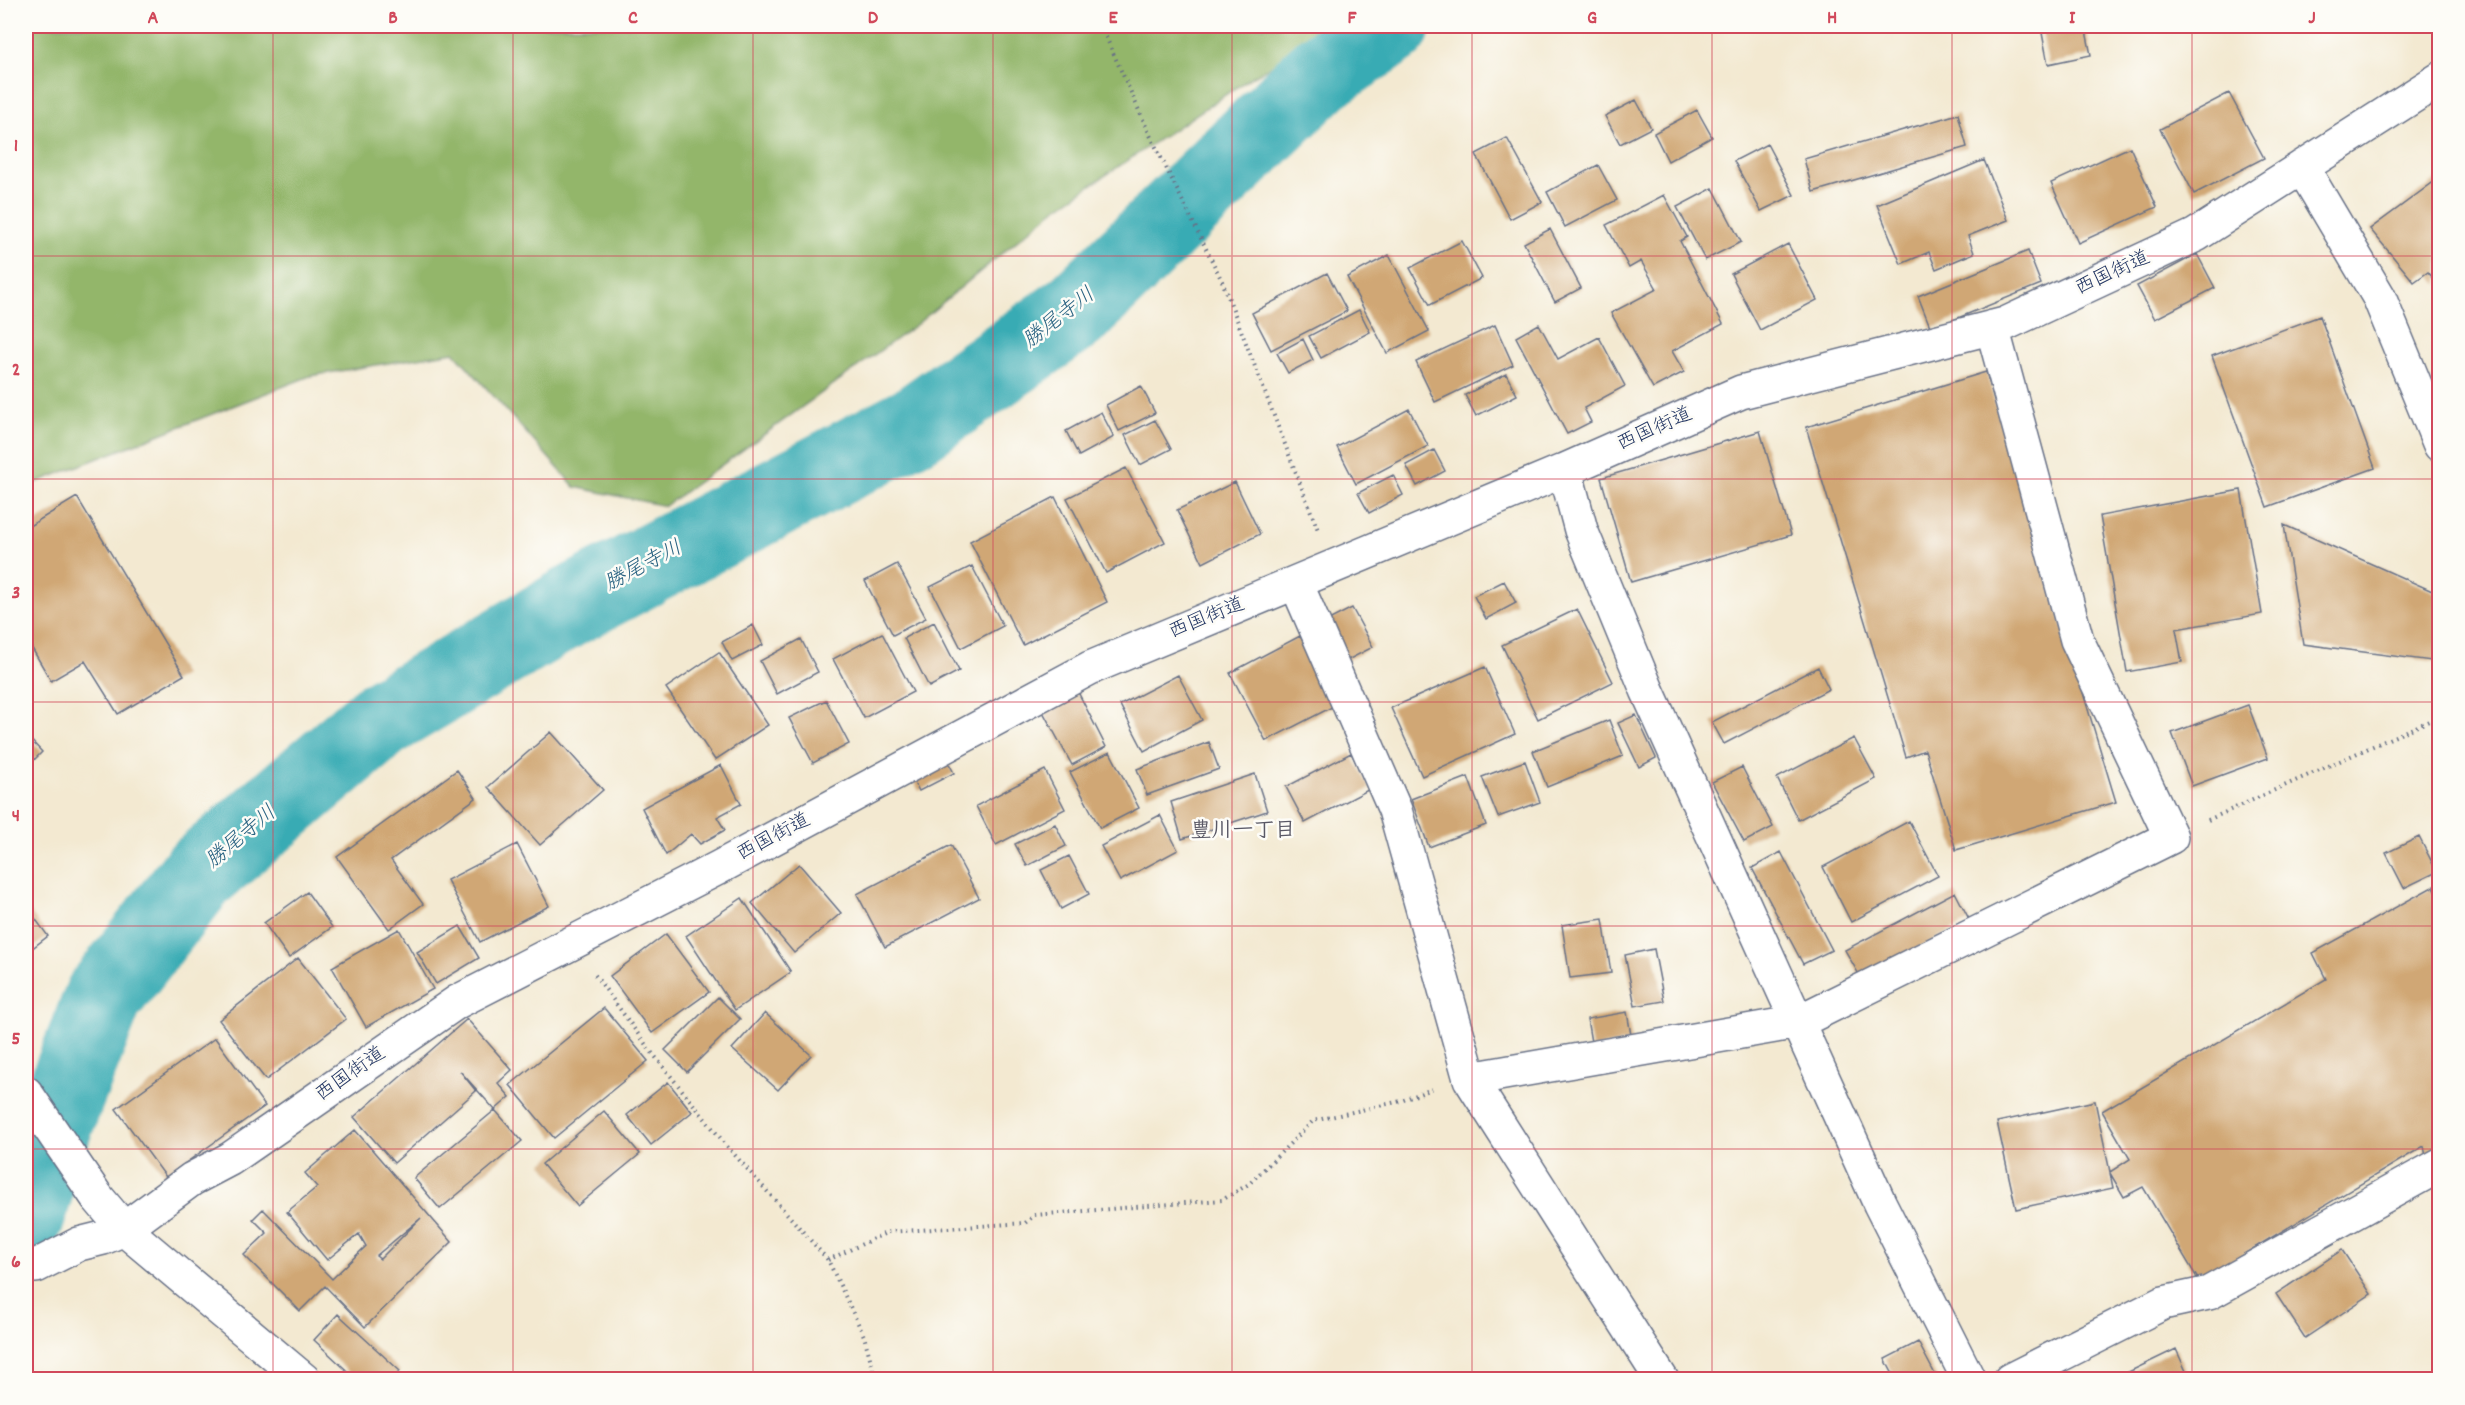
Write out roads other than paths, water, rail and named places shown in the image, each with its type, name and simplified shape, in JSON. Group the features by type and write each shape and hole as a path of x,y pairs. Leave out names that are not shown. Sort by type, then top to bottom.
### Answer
{"street":[{"name":"西国街道","path":"26,1264 36,1266 79,1244 103,1238 124,1228 192,1179 230,1159 457,1002 718,868 1090,668 1565,470 1741,392 2005,324 2196,235 2435,82"},
{"path":"2302,167 2379,297 2439,445"},
{"path":"1470,1079 1798,1022 2171,837 2077,640 1992,327"},
{"path":"1565,470 1581,530 1643,680 1880,1204 1969,1380"},
{"path":"1296,583 1395,810 1470,1079 1662,1380"},
{"path":"26,1093 97,1197 124,1228 304,1380"},
{"path":"2010,1380 2163,1303 2209,1293 2439,1165"}],"waterway":[{"name":"勝尾寺川","path":"26,1215 52,1128 104,996 199,874 380,720 571,606 918,423 1075,312 1320,74 1391,26"}],"district":[{"name":"豊川一丁目","path":"1243,832"}]}
